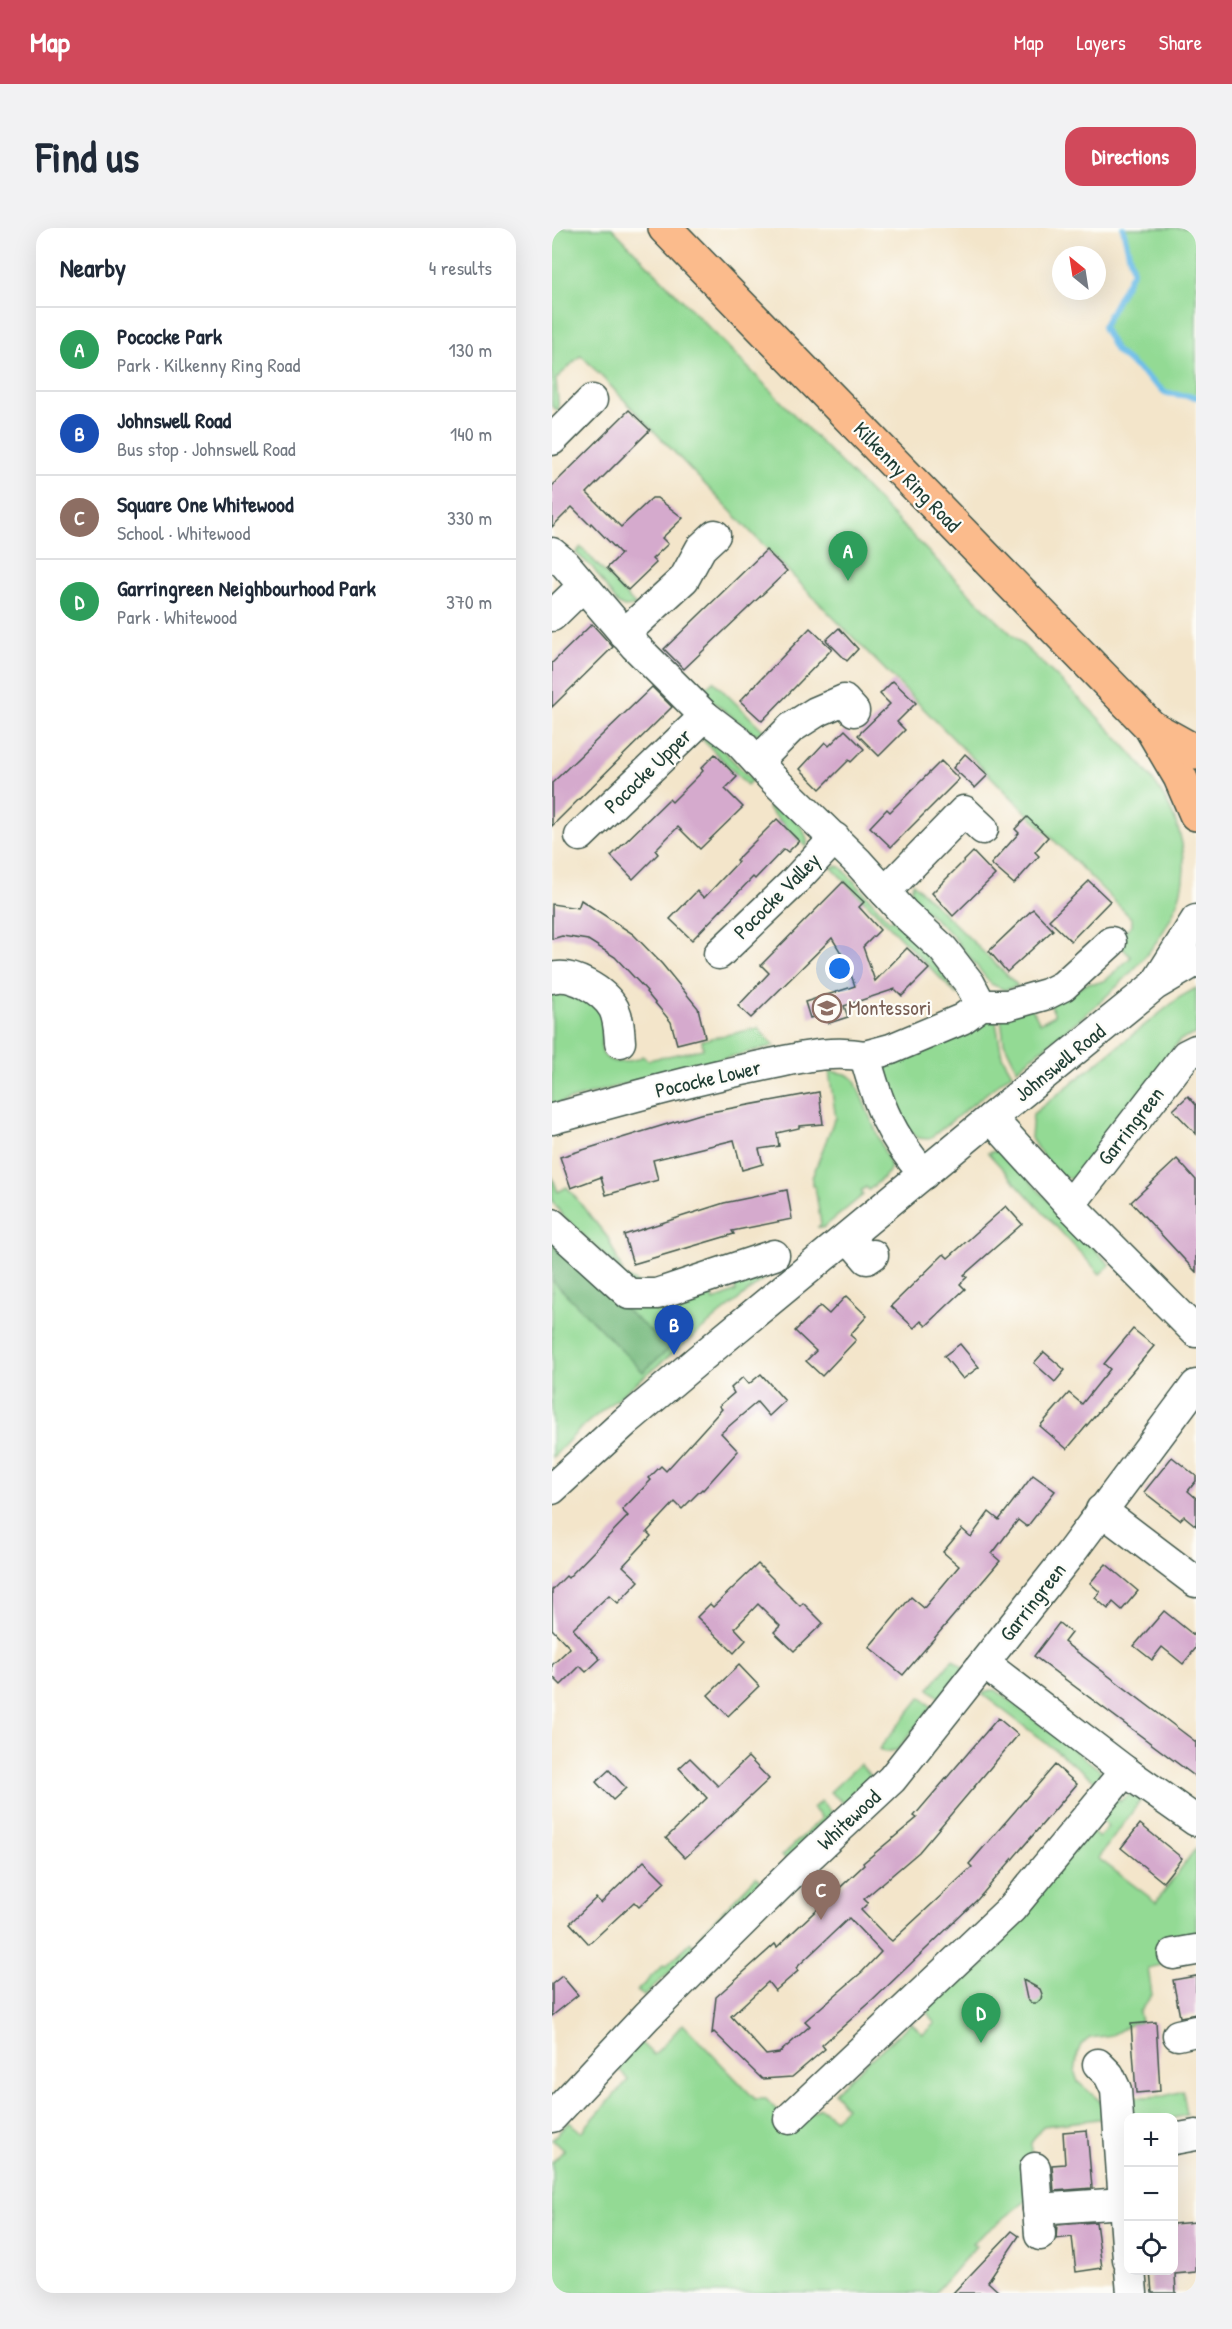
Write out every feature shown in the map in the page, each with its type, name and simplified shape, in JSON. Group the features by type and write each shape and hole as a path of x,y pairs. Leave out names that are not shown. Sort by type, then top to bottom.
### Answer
{"main road":[{"name":"Kilkenny Ring Road","path":"665,228 1150,726 1180,777 1196,814"},
{"name":"Kilkenny Ring Road","path":"1150,726 1196,752"}],"street":[{"path":"552,440 592,400"},
{"path":"624,634 684,579 701,548 715,535"},
{"name":"Pococke Upper","path":"552,553 566,564 624,634 705,716 740,742 758,761"},
{"path":"552,616 583,586"},
{"path":"758,761 791,728 816,712 844,700 854,711"},
{"name":"Pococke Upper","path":"584,825 705,716"},
{"name":"Pococke Valley","path":"758,761 791,797 835,838 904,913 942,948 970,984 981,1005"},
{"path":"885,892 964,811 983,830"},
{"name":"Pococke Valley","path":"721,957 835,838"},
{"name":"Johnswell Road","path":"1155,985 1196,920"},
{"path":"924,1174 889,1127 872,1083 865,1056 891,1049 962,1019 981,1005 1008,1005 1047,994 1063,986 1111,942"},
{"name":"Johnswell Road","path":"552,1489 626,1421 992,1118 1155,985 1196,961"},
{"path":"552,978 573,977 603,997 613,1007 619,1021 620,1042"},
{"name":"Garringreen","path":"1070,1205 1186,1055 1196,1050"},
{"name":"Pococke Lower","path":"552,1119 708,1077 822,1054 848,1053 865,1056"},
{"path":"992,1118 1070,1205 1196,1332"},
{"path":"552,1224 629,1294 657,1294 774,1255"},
{"path":"848,1237 867,1259 873,1255"},
{"name":"Garringreen","path":"985,1664 1196,1385"},
{"path":"1101,1510 1196,1582"},
{"path":"985,1664 1125,1771 1196,1821"},
{"name":"Whitewood","path":"552,2117 654,2009 800,1865 892,1779 985,1664"},
{"path":"789,2119 1012,1908 1125,1771"},
{"path":"1098,2064 1110,2075 1116,2090 1124,2141"},
{"path":"1178,2138 1196,2135"},
{"path":"1124,2167 1125,2221"},
{"path":"1035,2168 1039,2222 1123,2203"},
{"path":"1130,2275 1132,2293"}],"green space":[{"path":"552,228 612,228 972,596 1094,714 1138,761 1165,799 1176,821 1184,857 1184,869 1178,900 1165,929 1122,982 1017,1069 1004,1042 1000,1011 1031,1006 1040,1023 1055,1015 1050,1004 1088,983 1106,980 1131,957 1115,940 1132,925 1132,919 816,600 581,355 556,379 559,412 552,406"},
{"path":"1123,228 1196,228 1196,397 1166,393 1116,351 1103,327 1133,271"},
{"path":"581,547 636,606 624,607 617,603 593,568 576,553"},
{"path":"713,681 765,732 753,733 701,692"},
{"path":"710,737 752,780 747,785 703,740"},
{"path":"775,801 802,827 807,840 807,848 768,809"},
{"path":"831,867 841,867 890,921 893,919 941,971 957,995"},
{"path":"913,883 1018,986 1005,990 991,984 951,934 914,900 910,894"},
{"path":"564,986 607,1014 601,1044 605,1056 611,1060 624,1062 639,1059 642,1056 648,1060 703,1049 702,1040 758,1028 774,1046 646,1078 552,1105 552,987"},
{"path":"1196,988 1196,1034 1180,1040 1084,1170 1070,1179 1055,1172 1031,1138 1033,1114 1180,997"},
{"path":"995,1017 1002,1056 1012,1073 929,1139 917,1138 904,1124 885,1074 888,1066 984,1018"},
{"path":"829,1071 846,1074 854,1079 891,1167 888,1173 869,1190 866,1187 861,1191 863,1195 823,1228 818,1227 821,1224 812,1178 836,1119"},
{"path":"995,1151 1004,1154 1110,1265 1100,1274 988,1153"},
{"path":"552,1176 558,1192 567,1187 608,1238 623,1273 564,1217 552,1201"},
{"path":"552,1238 667,1299 673,1310 699,1301 694,1288 710,1287 714,1301 736,1291 732,1277 766,1265 771,1273 581,1428 552,1458"},
{"path":"552,1246 670,1348 643,1372 552,1280"},
{"path":"953,1659 964,1668 940,1698 929,1689"},
{"path":"996,1690 1100,1770 1097,1782 982,1694"},
{"path":"921,1697 932,1707 897,1750 885,1752 879,1749"},
{"path":"860,1764 872,1778 845,1804 830,1792"},
{"path":"1128,1795 1141,1800 1098,1858 1156,1902 1196,1848 1196,1942 1170,1963 1148,1968 1152,1995 1139,2012 1141,2022 1131,2024 1112,2035 1090,2038 1081,2045 1075,2073 1078,2082 1101,2102 1105,2118 1043,2126 1031,2143 1030,2198 972,2243 976,2246 935,2293 552,2293 552,2163 564,2150 552,2139 569,2122 581,2132 628,2080 617,2067 640,2042 654,2055 683,2024 755,2099 766,2099 791,2125 820,2108 835,2119 846,2107 834,2092 911,2023 923,2034 935,2023 925,2007 958,1969 968,1979 987,1961 978,1950 1088,1828 1099,1838 1108,1826 1097,1817 1115,1796 1120,1801"},
{"path":"821,1801 834,1815 787,1860 782,1856 822,1818 813,1808"},
{"path":"756,1877 763,1883 707,1937 699,1936"},
{"path":"691,1942 695,1949 644,1996 637,1991 663,1965 666,1966"},
{"path":"1183,2091 1187,2115 1178,2117 1178,2113 1127,2113 1123,2098 1164,2096"}],"building":[{"path":"629,410 650,430 587,493 621,527 652,498 657,498 683,518 662,538 668,544 652,559 656,563 628,590 607,568 621,554 572,507 552,527 552,486"},
{"path":"766,550 787,571 684,669 664,649"},
{"path":"592,624 613,647 552,707 552,663"},
{"path":"810,628 832,649 762,721 740,701"},
{"path":"839,628 858,649 847,661 826,640"},
{"path":"893,681 916,703 897,722 905,730 879,756 858,735 890,704 880,694"},
{"path":"652,687 672,707 552,826 552,783"},
{"path":"845,730 864,749 851,762 849,760 820,789 800,769 825,742 829,746"},
{"path":"715,754 737,777 725,789 743,807 700,849 678,827 655,850 658,854 633,879 611,856 669,799 672,802 703,771 701,768"},
{"path":"965,754 988,775 975,788 953,768"},
{"path":"941,761 959,779 891,847 870,827 887,809 890,812"},
{"path":"1027,817 1048,837 1035,852 1039,856 1014,884 991,864 1019,833 1015,829"},
{"path":"777,819 799,841 788,852 784,849 755,879 753,877 692,940 670,919 697,891 704,898 738,862 736,860"},
{"path":"973,852 995,875 953,916 932,893"},
{"path":"1089,881 1110,901 1071,941 1049,920"},
{"path":"843,882 864,902 859,907 880,930 863,947 875,981 907,948 929,969 902,996 895,989 844,1006 848,1017 829,1023 825,1013 810,1018 805,1002 855,986 846,961 832,938 751,1018 738,1006 769,973 761,965"},
{"path":"581,900 633,934 662,964 698,1008 705,1037 677,1044 671,1022 647,991 615,957 588,940 562,936 552,939 552,904 578,908"},
{"path":"1033,909 1053,930 1007,972 989,951"},
{"path":"819,1092 823,1124 799,1126 799,1128 777,1133 779,1146 759,1149 763,1164 742,1170 734,1140 653,1160 658,1180 606,1195 601,1177 571,1188 560,1157 700,1114"},
{"path":"1188,1096 1196,1105 1196,1134 1173,1110"},
{"path":"1177,1159 1196,1180 1196,1272 1131,1202"},
{"path":"787,1190 792,1219 732,1231 734,1234 633,1264 624,1235 724,1203"},
{"path":"1006,1206 1022,1224 964,1275 967,1277 960,1284 965,1289 926,1326 921,1321 914,1328 891,1306 944,1254 948,1258"},
{"path":"846,1296 867,1316 850,1335 856,1340 822,1376 806,1361 816,1351 795,1331 820,1306 829,1314"},
{"path":"1133,1329 1154,1346 1067,1449 1040,1426 1069,1393 1082,1404 1110,1369 1104,1364"},
{"path":"960,1344 979,1367 963,1379 944,1356"},
{"path":"1044,1352 1065,1370 1055,1382 1034,1363"},
{"path":"761,1374 785,1401 769,1416 757,1402 721,1433 738,1451 703,1490 682,1509 675,1502 647,1532 651,1536 623,1566 639,1581 618,1603 609,1595 573,1629 600,1659 586,1672 580,1666 561,1685 552,1676 552,1665 570,1648 552,1629 552,1590 566,1576 568,1578 628,1516 622,1510 651,1480 649,1478 661,1466 666,1471 722,1409 719,1406 734,1393 731,1388 743,1377 749,1384"},
{"path":"1172,1457 1196,1476 1196,1481 1188,1491 1196,1498 1196,1526 1184,1516 1180,1520 1144,1492"},
{"path":"1033,1475 1055,1491 1027,1527 1018,1520 992,1554 1000,1561 903,1675 869,1647 911,1597 924,1608 959,1566 943,1552 962,1529 971,1537 989,1512 999,1520"},
{"path":"758,1564 800,1606 803,1603 823,1623 794,1651 774,1632 780,1626 758,1604 735,1628 746,1640 734,1653 697,1617 710,1604 713,1607"},
{"path":"1106,1564 1138,1591 1122,1610 1113,1602 1108,1609 1095,1598 1100,1592 1090,1583"},
{"path":"1164,1611 1196,1637 1196,1648 1183,1664 1162,1647 1152,1660 1134,1646"},
{"path":"1059,1623 1071,1633 1064,1642 1196,1742 1196,1777 1034,1656"},
{"path":"739,1665 759,1686 728,1716 708,1695"},
{"path":"998,1718 1018,1735 919,1852 864,1899 868,1903 861,1910 892,1941 972,1867 969,1864 1055,1765 1077,1784 978,1899 873,2000 822,2045 825,2049 792,2077 762,2079 714,2032 712,2034 716,1997 775,1944 777,1947 864,1865 863,1863 917,1818 914,1816","holes":["849,1918 881,1952 862,1972 805,2021 810,2026 779,2053 766,2055 731,2016 768,1982 775,1991 798,1971 796,1968"]},
{"path":"748,1757 769,1779 685,1858 666,1838 707,1798 679,1768 690,1758 718,1786"},
{"path":"609,1770 626,1788 613,1800 596,1782"},
{"path":"1140,1824 1182,1858 1163,1882 1121,1848"},
{"path":"644,1861 665,1882 639,1907 634,1902 589,1944 570,1923 596,1898 601,1903"},
{"path":"562,1976 578,1995 552,2016 552,1984"},
{"path":"1196,1976 1196,2014 1180,2017 1173,1980"},
{"path":"1023,1980 1040,1989 1041,1999 1037,2003 1031,2003 1027,1999"},
{"path":"1156,2022 1160,2091 1136,2093 1131,2024"},
{"path":"1087,2130 1092,2188 1054,2191 1052,2165 1065,2164 1063,2132"},
{"path":"1096,2222 1102,2268 1076,2272 1072,2237 1056,2239 1057,2225"},
{"path":"1196,2222 1196,2272 1178,2274 1178,2224"},
{"path":"1012,2231 1019,2236 988,2282 1000,2293 953,2293"},
{"path":"1150,2275 1175,2275 1176,2293 1152,2293"}],"waterway":[{"path":"1123,228 1133,271 1103,327 1116,351 1166,393 1196,397"}],"place":[{"name":"Pococke Park","path":"848,581"},
{"name":"Montessori","path":"827,1008"},
{"name":"Johnswell Road","path":"674,1355"},
{"name":"Square One Whitewood","path":"821,1920"},
{"name":"Garringreen Neighbourhood Park","path":"981,2043"}]}
